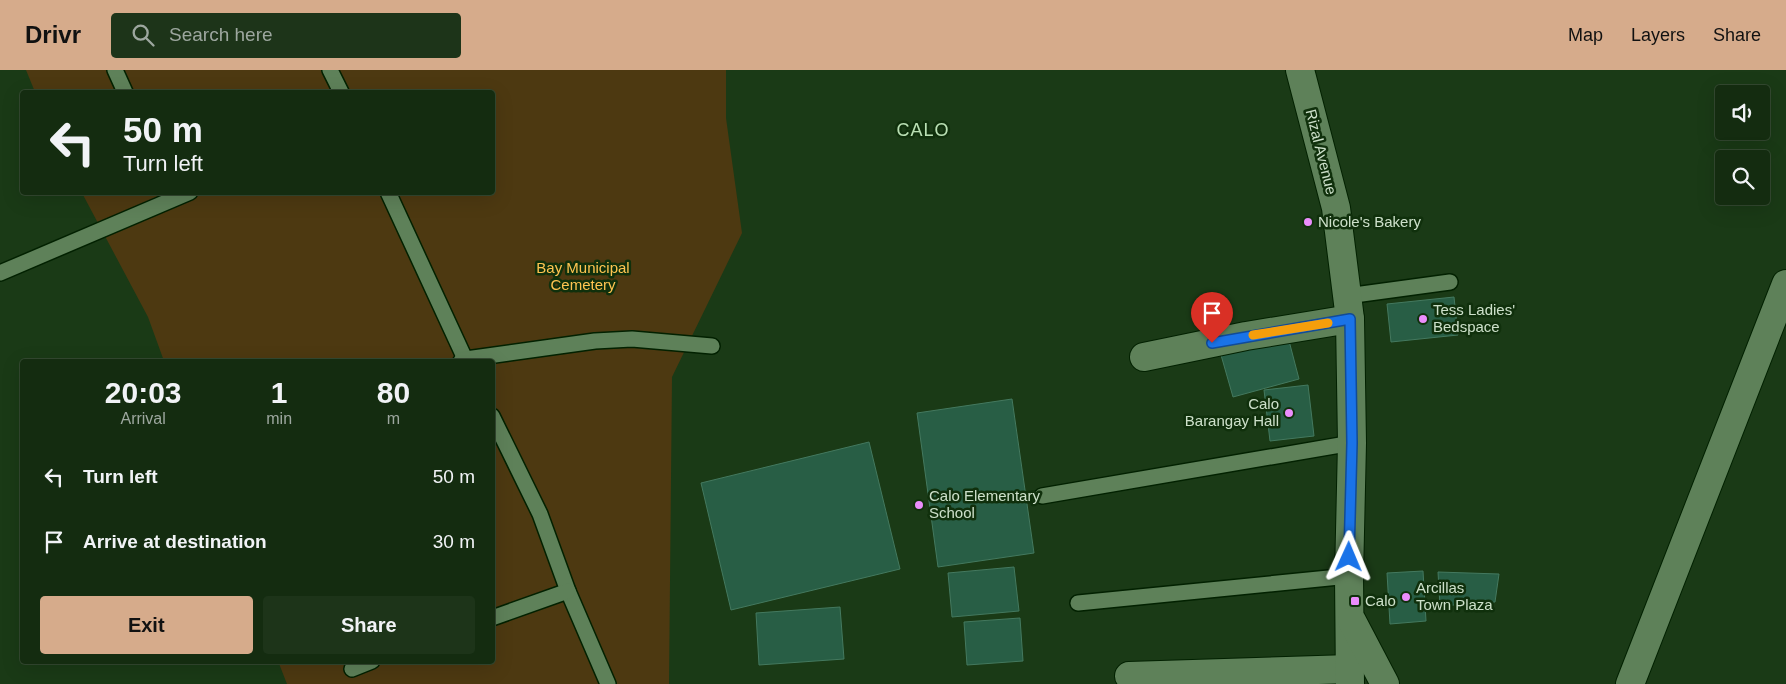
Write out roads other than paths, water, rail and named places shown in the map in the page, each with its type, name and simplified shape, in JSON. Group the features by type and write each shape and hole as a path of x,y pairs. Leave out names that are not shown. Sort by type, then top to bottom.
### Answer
{"street":[{"name":"Rizal Avenue","path":"1300,70 1336,208 1348,308 1352,443 1349,576 1350,676"},
{"path":"1630,684 1786,284"},
{"path":"1144,357 1246,336 1348,308"},
{"path":"1350,618 1385,684"},
{"path":"1129,676 1350,676"}],"lane":[{"path":"115,70 124,90"},
{"path":"330,70 340,90"},
{"path":"389,195 463,359"},
{"path":"0,273 174,196"},
{"path":"1348,308 1450,282"},
{"path":"477,359 604,340 632,339 712,346"},
{"path":"495,422 540,514 568,592 608,684"},
{"path":"1042,496 1352,443"},
{"path":"1078,603 1349,576"},
{"path":"495,617 568,592"},
{"path":"352,668 363,664"}],"place":[{"name":"Nicole's Bakery","path":"1308,222"},
{"name":"Tess Ladies' Bedspace","path":"1423,319"},
{"name":"Calo Barangay Hall","path":"1289,413"},
{"name":"Calo Elementary School","path":"919,505"},
{"name":"Arcillas Town Plaza","path":"1406,597"},
{"name":"Calo","path":"1355,601"}],"district":[{"name":"CALO","path":"923,130"}],"park label":[{"name":"Bay Municipal Cemetery","path":"583,276"}]}
